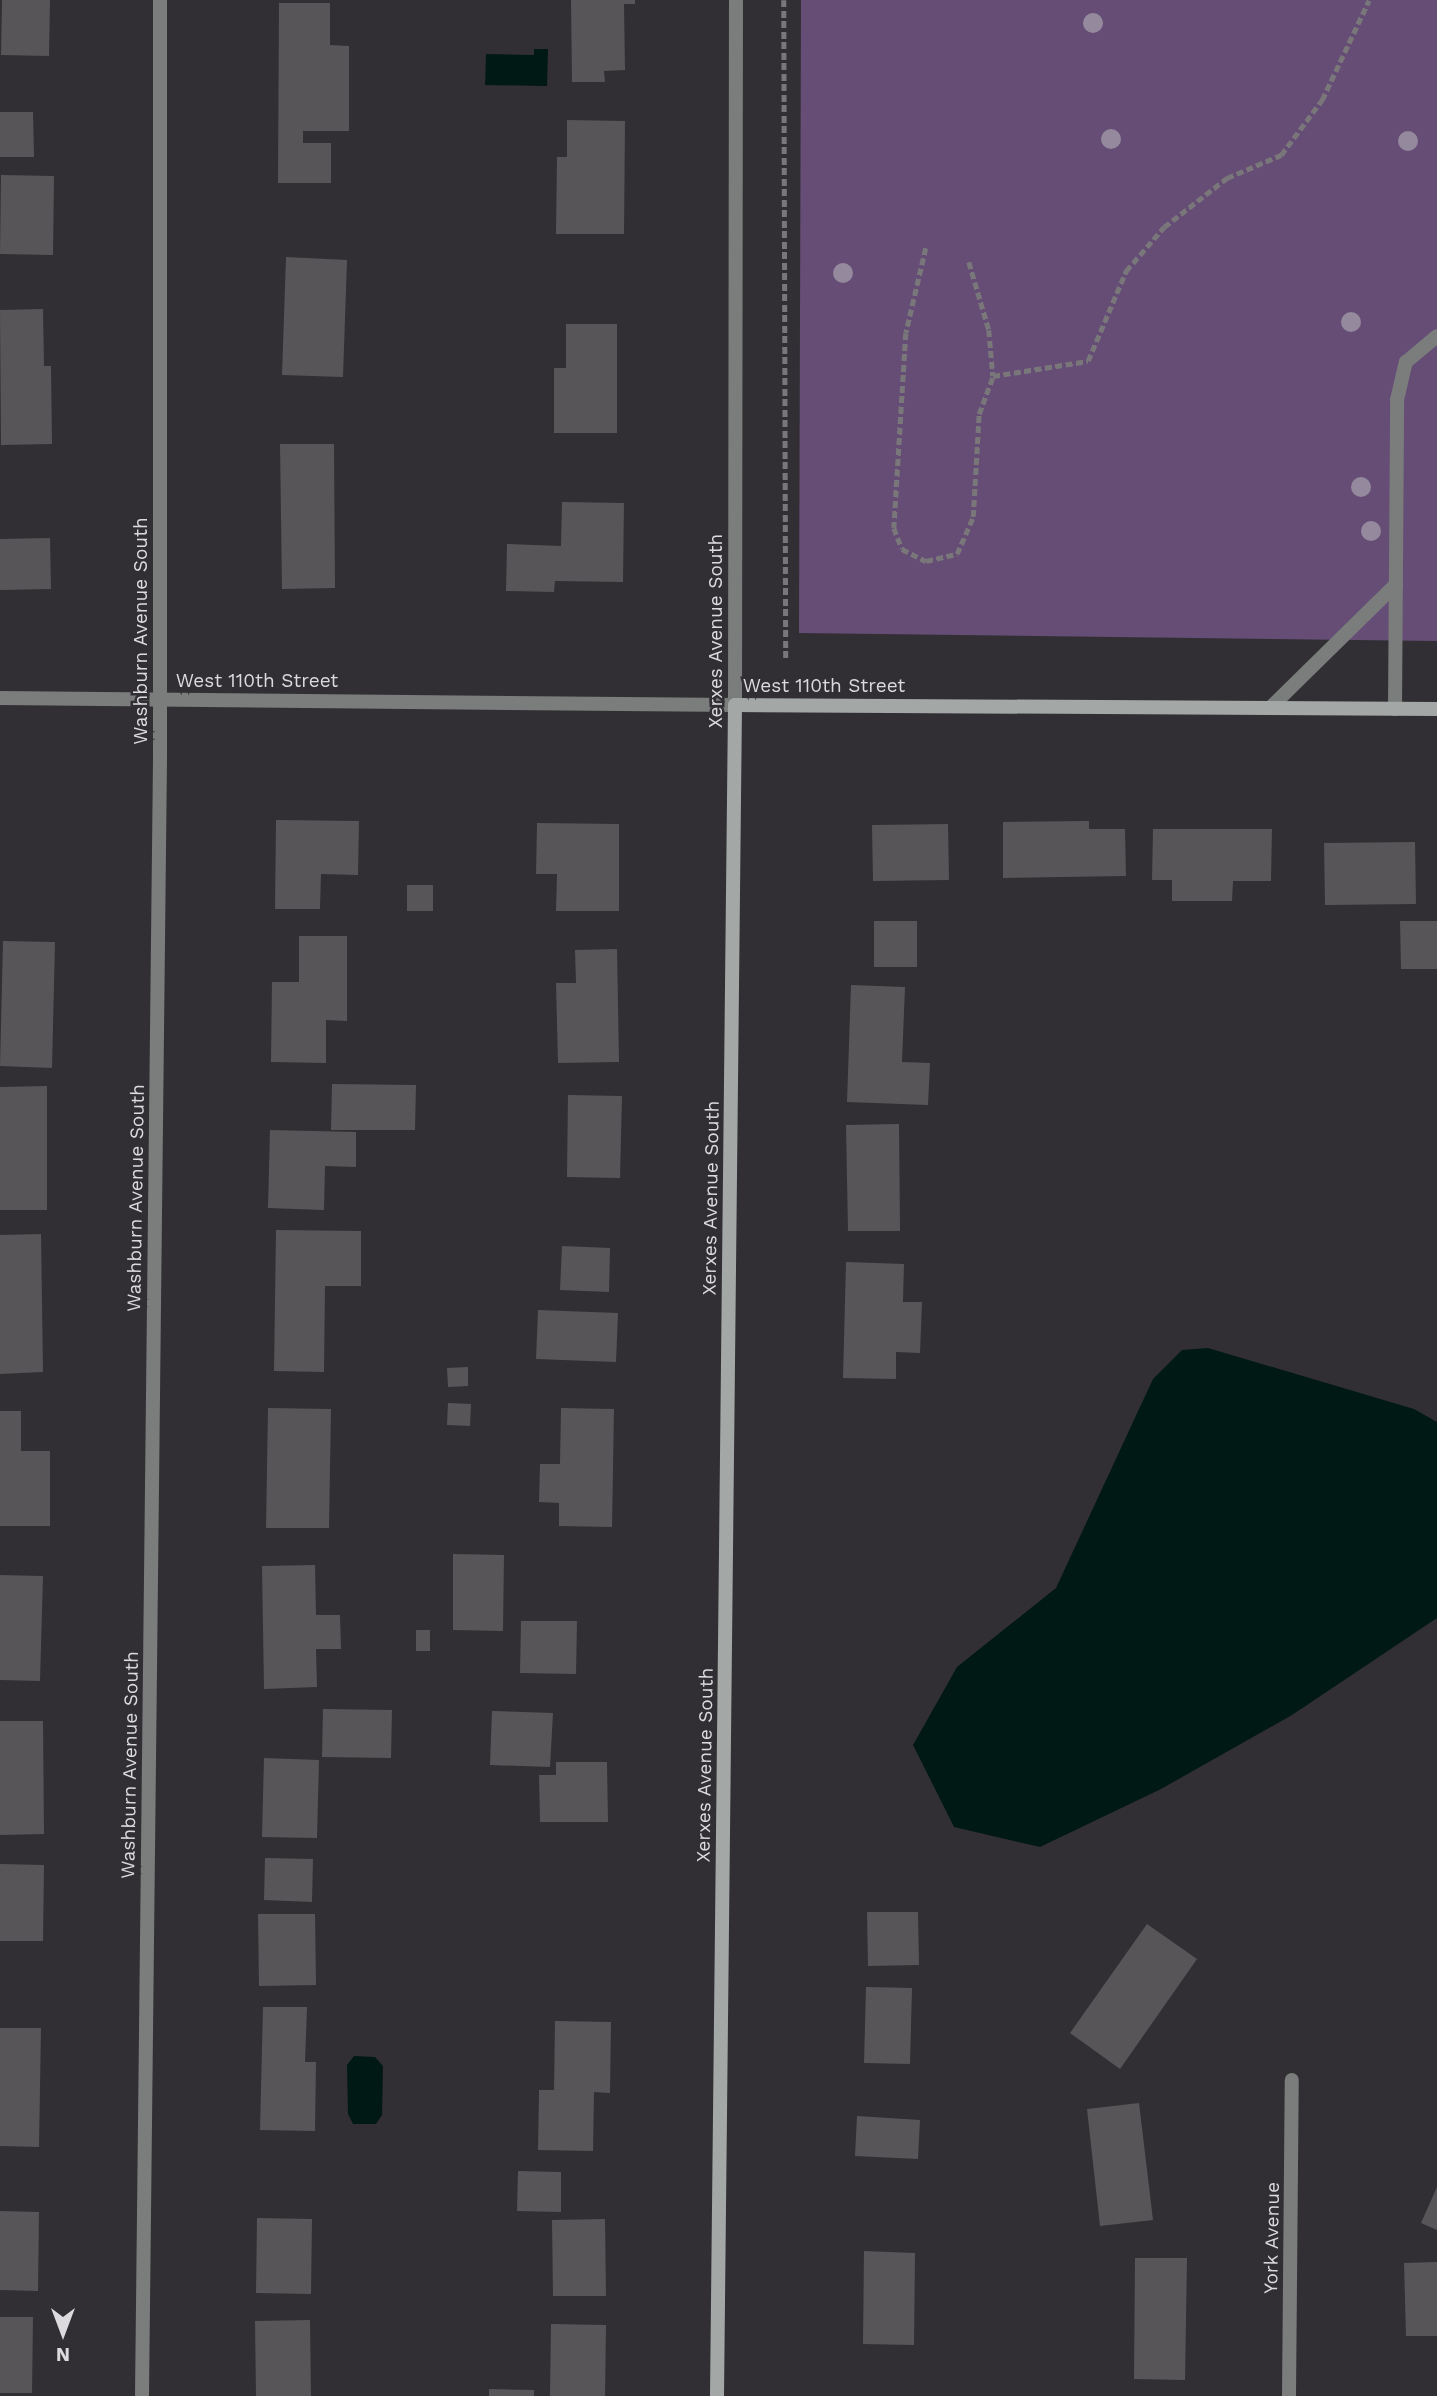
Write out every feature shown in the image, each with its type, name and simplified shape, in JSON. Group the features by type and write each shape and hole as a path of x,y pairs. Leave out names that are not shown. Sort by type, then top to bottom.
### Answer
{"street":[{"name":"Washburn Avenue South","path":"142,2396 160,700 160,0"},
{"name":"Xerxes Avenue South","path":"717,2396 735,705 736,0"},
{"path":"1395,709 1397,400 1406,362 1437,335"},
{"path":"1270,708 1396,584"},
{"name":"West 110th Street","path":"0,698 1437,709"},
{"name":"York Avenue","path":"1289,2396 1293,2080"}],"path":[{"path":"784,0 786,658"},
{"path":"993,376 1088,360 1126,271 1164,227 1227,178 1281,155 1322,100 1369,0"},
{"path":"926,248 906,333 894,528 902,549 926,561 957,554 973,517 979,414 993,376 989,330 969,262"}],"shaded area":[{"path":"801,0 1437,0 1437,641 799,633"},
{"path":"534,49 548,49 547,86 485,85 486,54 534,55"},
{"path":"1208,1348 1414,1409 1437,1422 1437,1618 1292,1715 1161,1789 1040,1847 954,1827 913,1745 957,1667 1056,1588 1153,1379 1182,1350"},
{"path":"354,2056 375,2057 383,2066 382,2115 376,2124 353,2124 348,2114 347,2065"}],"building":[{"path":"2,0 50,0 49,56 1,55"},
{"path":"571,0 635,0 635,4 624,4 625,70 604,71 605,82 572,82"},
{"path":"279,3 330,3 330,45 349,46 349,131 303,131 303,143 331,143 331,183 278,183"},
{"path":"0,112 33,112 34,157 0,157"},
{"path":"567,120 625,121 624,234 556,234 557,157 567,157"},
{"path":"1,175 54,176 53,255 0,254"},
{"path":"286,257 347,260 343,377 282,375"},
{"path":"43,309 44,366 51,366 52,444 1,445 0,310"},
{"path":"566,324 617,324 617,433 554,433 554,368 566,368"},
{"path":"280,444 334,444 335,588 282,589"},
{"path":"562,502 624,503 623,582 555,581 554,592 506,591 507,544 561,546"},
{"path":"50,538 51,589 0,590 0,539"},
{"path":"276,820 359,821 358,875 321,874 320,909 275,909"},
{"path":"1089,821 1089,829 1125,829 1126,876 1003,878 1003,822"},
{"path":"537,823 619,824 619,911 556,911 557,874 536,874"},
{"path":"948,824 949,880 873,881 872,825"},
{"path":"1153,829 1272,829 1271,881 1233,881 1232,901 1172,901 1172,880 1152,880"},
{"path":"1415,842 1416,904 1325,905 1324,843"},
{"path":"407,885 433,885 433,911 407,911"},
{"path":"874,921 917,921 917,967 874,967"},
{"path":"1400,921 1437,921 1437,969 1401,969"},
{"path":"299,936 347,936 347,1021 326,1020 326,1063 271,1062 272,982 299,982"},
{"path":"3,941 55,942 52,1068 0,1066"},
{"path":"617,949 619,1062 558,1063 556,983 576,983 575,950"},
{"path":"851,985 905,987 902,1062 930,1063 928,1105 847,1102"},
{"path":"332,1084 416,1085 415,1130 331,1130"},
{"path":"47,1086 47,1210 0,1210 0,1087"},
{"path":"568,1095 622,1096 620,1178 567,1177"},
{"path":"899,1124 900,1231 848,1231 846,1125"},
{"path":"270,1130 356,1132 356,1167 325,1166 324,1210 268,1208"},
{"path":"276,1230 361,1231 361,1286 325,1286 324,1372 274,1371"},
{"path":"41,1234 43,1372 0,1374 0,1235"},
{"path":"562,1246 610,1248 609,1292 560,1290"},
{"path":"846,1262 904,1264 903,1302 922,1302 920,1353 896,1352 896,1379 843,1378"},
{"path":"538,1310 618,1313 616,1362 536,1359"},
{"path":"468,1367 468,1386 448,1387 447,1368"},
{"path":"448,1403 471,1404 470,1426 447,1425"},
{"path":"268,1408 331,1409 329,1528 266,1528"},
{"path":"561,1408 614,1409 612,1527 559,1526 559,1503 539,1502 540,1464 560,1464"},
{"path":"0,1411 21,1411 21,1451 50,1451 50,1526 0,1526"},
{"path":"453,1554 504,1555 503,1631 453,1630"},
{"path":"315,1565 316,1615 340,1615 341,1649 316,1649 317,1687 264,1689 262,1566"},
{"path":"0,1575 43,1576 40,1681 0,1680"},
{"path":"521,1621 577,1621 576,1674 520,1673"},
{"path":"416,1630 430,1630 430,1651 416,1651"},
{"path":"323,1709 392,1710 391,1758 322,1757"},
{"path":"492,1711 553,1713 550,1767 490,1765"},
{"path":"0,1721 43,1721 44,1834 0,1835"},
{"path":"264,1758 319,1760 317,1838 262,1837"},
{"path":"556,1762 607,1762 608,1822 540,1822 539,1775 556,1775"},
{"path":"265,1858 313,1859 312,1902 264,1900"},
{"path":"0,1864 44,1865 43,1941 0,1941"},
{"path":"867,1912 918,1912 919,1965 868,1966"},
{"path":"258,1914 315,1914 316,1985 259,1986"},
{"path":"1147,1924 1197,1959 1120,2069 1070,2033"},
{"path":"866,1987 912,1988 910,2064 864,2063"},
{"path":"263,2007 307,2007 305,2062 316,2062 315,2131 260,2130"},
{"path":"555,2021 611,2022 610,2093 594,2092 593,2151 538,2150 539,2090 554,2090"},
{"path":"0,2028 41,2028 39,2147 0,2146"},
{"path":"1139,2103 1153,2220 1100,2226 1087,2109"},
{"path":"857,2116 920,2120 918,2159 855,2156"},
{"path":"518,2171 561,2172 561,2212 517,2211"},
{"path":"1437,2187 1437,2230 1421,2223"},
{"path":"0,2211 39,2212 38,2291 0,2290"},
{"path":"257,2218 312,2219 311,2294 256,2293"},
{"path":"605,2219 606,2296 553,2296 552,2220"},
{"path":"864,2251 915,2253 914,2345 863,2344"},
{"path":"1135,2258 1187,2258 1185,2380 1134,2379"},
{"path":"1437,2262 1437,2336 1406,2336 1404,2263"},
{"path":"0,2317 33,2317 32,2393 0,2393"},
{"path":"310,2320 311,2396 256,2396 255,2321"},
{"path":"551,2324 606,2325 605,2396 550,2396"},
{"path":"489,2389 534,2390 534,2396 489,2396"}]}
